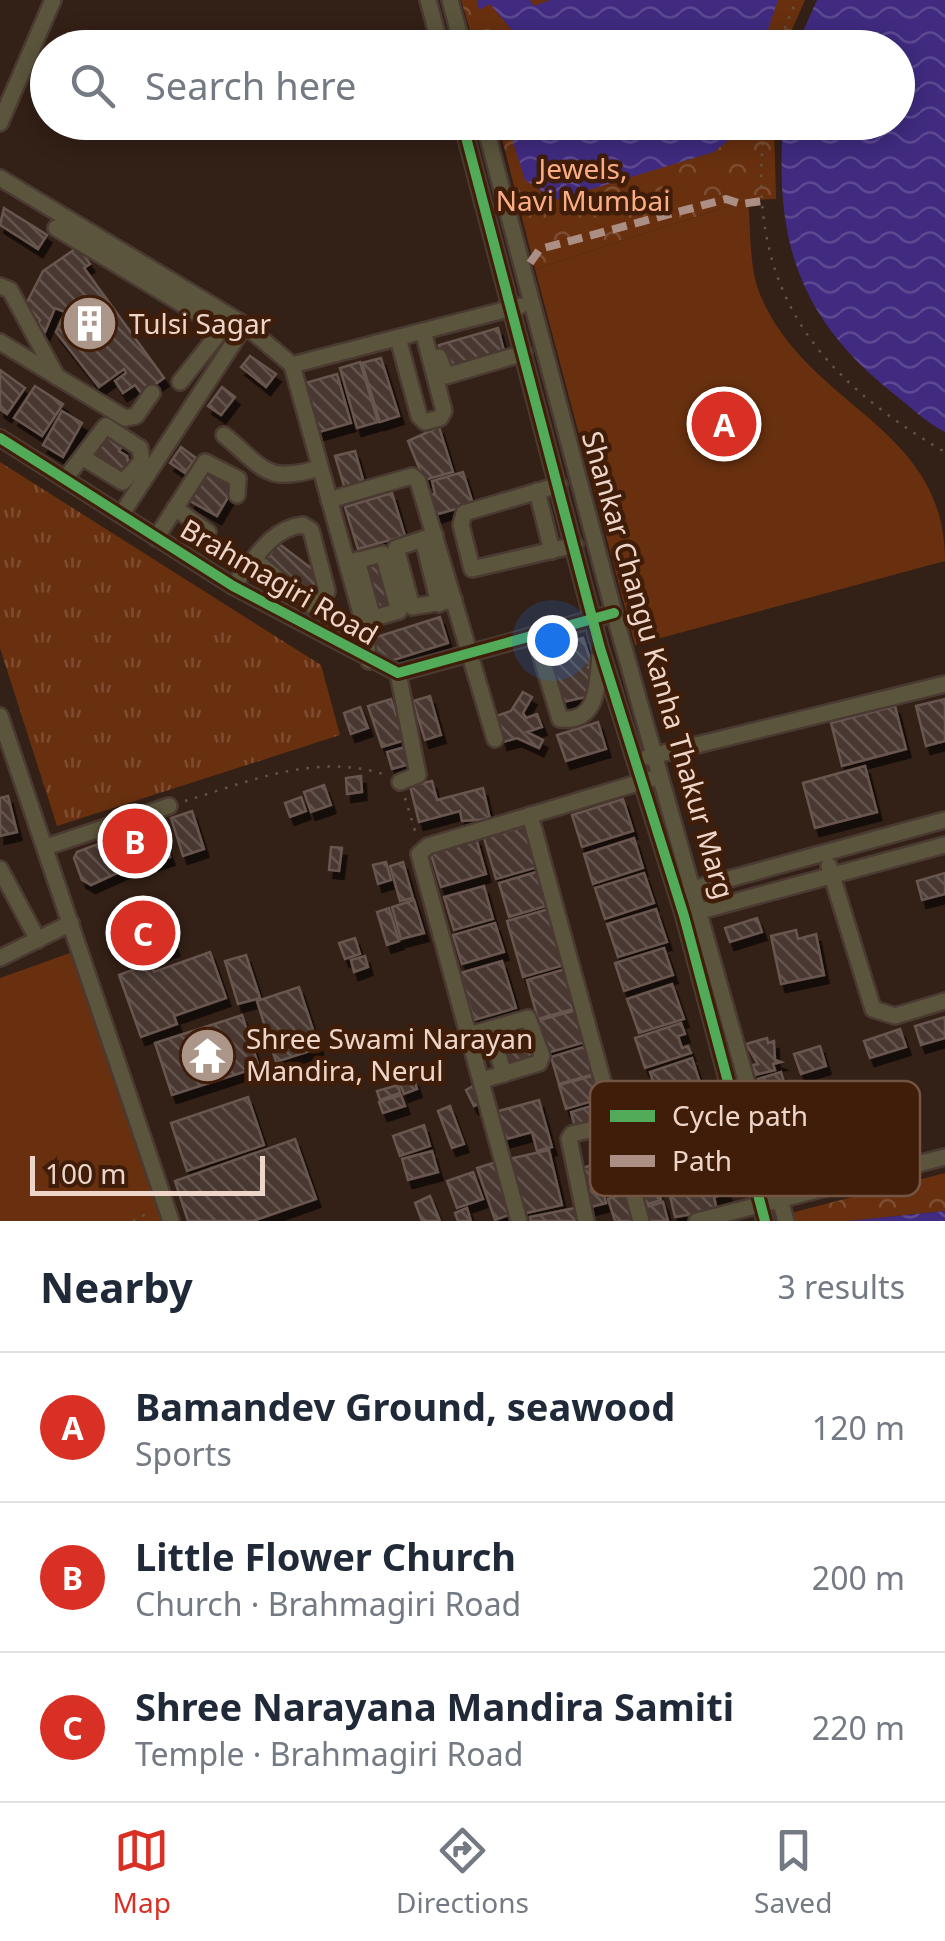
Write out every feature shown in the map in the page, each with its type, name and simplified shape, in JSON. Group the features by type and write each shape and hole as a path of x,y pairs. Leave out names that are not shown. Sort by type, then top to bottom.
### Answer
{"street":[{"path":"40,30 53,0"},
{"path":"428,0 436,30"},
{"path":"450,0 458,30"},
{"path":"0,123 30,53"},
{"name":"Shankar Changu Kanha Thakur Marg","path":"467,140 600,648 684,916 728,1081"},
{"name":"Shankar Changu Kanha Thakur Marg","path":"489,140 614,613 747,1081"},
{"path":"0,178 159,280 212,322 217,331 183,383 180,382"},
{"path":"56,228 246,325 292,365 331,508 352,562 368,620 369,661"},
{"path":"0,286 10,290 58,378"},
{"path":"292,365 533,302"},
{"path":"121,515 153,457 246,325"},
{"path":"398,338 425,422 443,416 444,411 428,330"},
{"path":"428,330 446,376 524,353"},
{"path":"0,342 126,418 136,416 152,392"},
{"path":"224,435 274,476 286,478 320,468"},
{"name":"Brahmagiri Road","path":"0,438 233,586 398,673 614,613"},
{"path":"64,480 82,457"},
{"path":"156,538 209,460 238,479 238,495"},
{"path":"316,520 331,508 412,476 418,481 447,602 470,653 496,739"},
{"path":"472,569 462,525 464,513 559,485"},
{"path":"538,491 552,551"},
{"path":"175,508 208,532"},
{"path":"233,586 254,560 277,532 307,526 326,590 324,600 311,604 302,600 254,560"},
{"path":"429,537 447,574 447,602"},
{"path":"429,537 396,548 412,607 447,602"},
{"path":"447,574 575,544"},
{"path":"352,562 382,554 387,562 399,610 368,620"},
{"path":"535,636 558,716 566,721 583,714 597,698 600,648"},
{"path":"398,673 418,775 400,782"},
{"path":"635,759 945,684"},
{"path":"0,716 171,1221"},
{"path":"520,1221 420,862 421,850 660,777"},
{"path":"46,847 169,806"},
{"path":"530,815 603,1081"},
{"path":"676,894 945,820"},
{"path":"684,916 945,845"},
{"path":"826,852 873,1010 895,1016 945,1002"},
{"path":"0,869 38,940"},
{"path":"0,958 71,923"},
{"path":"469,1036 528,1018 542,1056 540,1062 482,1080"},
{"path":"490,1029 504,1074"},
{"path":"586,1221 569,1140 572,1134 590,1130"},
{"path":"920,1163 945,1157"},
{"path":"635,1196 642,1221"},
{"name":"Shankar Changu Kanha Thakur Marg","path":"758,1196 764,1221"},
{"path":"697,1221 788,1196"},
{"name":"Shankar Changu Kanha Thakur Marg","path":"779,1198 786,1221"}],"path":[{"path":"785,30 796,0"},
{"path":"764,140 762,201 777,286 788,306 808,338 871,402 945,452"},
{"path":"169,806 264,776 321,766 368,769 400,782 421,850"},
{"path":"133,1221 165,1204"}],"green space":[{"path":"461,0 805,0 792,30 470,30"},
{"name":"Jewels, Navi Mumbai","path":"502,140 774,140 776,199 748,200 535,269"},
{"path":"748,200 752,259 759,292 781,332 808,364 899,446 923,477 939,515 945,561 635,645 535,269"},
{"path":"0,462 321,665 340,735 57,826 0,648"},
{"path":"70,953 170,1221 0,1221 0,978"},
{"path":"945,1173 945,1211 849,1221 790,1221 787,1214 856,1196 920,1196 920,1179"}],"water":[{"path":"477,0 530,0 534,6 550,0 778,0 768,30 512,30 490,4 479,10"},
{"path":"817,0 945,0 945,432 889,390 833,333 798,272 783,203 782,140 915,140 915,30 804,30"},
{"path":"513,140 729,140 714,152 555,200 525,180"},
{"path":"945,1211 945,1221 849,1221"}],"building":[{"path":"4,208 47,235 38,249 0,225"},
{"name":"Tulsi Sagar","path":"78,247 90,264 84,268 164,378 142,394 135,385 123,393 115,381 126,373 124,369 99,387 56,332 65,312 55,308 45,332 36,328 40,320 26,304 43,271"},
{"path":"498,328 504,351 446,368 439,345"},
{"path":"250,356 276,374 266,387 241,367"},
{"path":"381,358 399,416 380,422 362,363"},
{"path":"360,362 378,422 357,428 340,368"},
{"path":"0,370 25,388 7,414 0,409"},
{"path":"337,374 351,423 312,434 298,385"},
{"path":"35,386 63,404 42,436 14,418"},
{"path":"222,387 235,397 221,415 208,406"},
{"path":"62,411 82,423 63,457 43,445"},
{"path":"439,427 453,472 424,480 408,441"},
{"path":"107,430 125,441 119,451 127,456 129,466 121,479 91,455"},
{"path":"181,447 196,458 185,473 170,463"},
{"path":"355,451 364,483 345,489 335,456"},
{"path":"209,467 237,482 217,516 190,501"},
{"path":"463,472 473,504 435,515 429,495 435,494 432,481"},
{"path":"392,493 405,536 358,549 345,507"},
{"path":"278,543 320,575 308,592 266,560"},
{"path":"380,558 395,609 378,614 364,564"},
{"path":"440,617 448,643 381,664 373,638"},
{"path":"583,638 592,665 587,668 592,666 595,676 588,677 591,688 586,697 563,702 543,648"},
{"path":"523,692 532,697 523,713 526,718 537,714 542,727 527,732 543,740 539,748 517,738 503,742 496,716 511,711"},
{"path":"430,696 441,735 425,740 413,701"},
{"path":"391,699 409,739 382,747 368,706"},
{"path":"945,699 945,741 926,746 916,706"},
{"path":"895,706 906,749 842,766 831,723"},
{"path":"360,707 368,728 351,734 344,713"},
{"path":"598,722 606,749 566,761 557,735"},
{"path":"405,747 410,764 392,769 387,752"},
{"path":"865,766 877,812 815,828 803,783"},
{"path":"361,776 362,792 347,794 346,778"},
{"path":"432,781 437,800 483,788 490,819 462,821 460,811 419,822 410,786"},
{"path":"324,785 331,805 311,812 304,792"},
{"path":"8,796 17,832 0,836 0,798"},
{"path":"301,797 306,811 290,817 285,803"},
{"path":"623,799 633,831 582,847 572,815"},
{"path":"192,811 204,849 183,856 171,818"},
{"path":"155,815 170,857 152,863 150,858 91,885 82,880 74,858 77,852 135,830 133,824"},
{"path":"526,826 538,867 496,879 484,838"},
{"path":"476,838 486,874 441,887 430,851"},
{"path":"634,838 643,868 593,884 584,854"},
{"path":"331,847 342,848 339,871 329,870"},
{"path":"386,862 391,880 378,884 373,865"},
{"path":"403,862 413,898 400,901 390,866"},
{"path":"543,870 553,904 509,917 499,883"},
{"path":"644,873 654,903 605,919 595,888"},
{"path":"945,873 945,894 922,900 917,881"},
{"path":"484,886 493,919 454,930 444,897"},
{"path":"414,900 424,933 401,939 392,907"},
{"path":"159,901 175,948 126,965 110,918"},
{"path":"389,908 399,941 387,945 377,912"},
{"path":"552,908 568,964 523,977 507,921"},
{"path":"656,909 667,942 618,957 607,924"},
{"path":"757,918 762,932 730,942 725,928"},
{"path":"495,923 504,952 462,964 453,935"},
{"path":"796,930 798,939 816,934 824,975 781,984 771,936"},
{"path":"355,938 360,954 345,959 339,943"},
{"path":"664,948 673,975 624,991 615,963"},
{"path":"210,952 226,998 174,1016 177,1024 141,1037 119,975 151,963 154,972"},
{"path":"246,955 260,998 238,1004 225,961"},
{"path":"365,956 368,967 354,972 351,960"},
{"path":"502,961 516,1008 474,1020 460,973"},
{"path":"569,968 580,1007 538,1019 527,980"},
{"path":"672,984 684,1019 639,1033 627,999"},
{"path":"299,987 319,1048 276,1062 257,1001"},
{"path":"580,1009 589,1041 547,1053 537,1021"},
{"name":"Shree Swami Narayan Mandira, Nerul","path":"242,1015 259,1067 172,1095 155,1043"},
{"path":"945,1017 945,1038 921,1045 915,1026"},
{"path":"681,1023 685,1034 678,1036 682,1048 688,1046 691,1053 645,1068 635,1038"},
{"path":"528,1025 539,1056 509,1066 499,1035"},
{"path":"900,1029 906,1047 870,1058 864,1041"},
{"path":"767,1038 768,1043 774,1041 775,1060 781,1062 773,1064 775,1070 755,1075 753,1065 758,1064 746,1044"},
{"path":"590,1045 598,1073 559,1084 551,1057"},
{"path":"820,1046 826,1066 801,1074 794,1054"},
{"path":"692,1058 699,1081 653,1081 650,1072"},
{"path":"781,1072 784,1081 758,1081"},
{"path":"592,1076 590,1102 566,1109 559,1085"},
{"path":"414,1079 417,1089 404,1094 400,1084"},
{"path":"477,1084 485,1101 474,1106 466,1090"},
{"path":"398,1085 400,1093 380,1100 377,1091"},
{"path":"401,1095 405,1106 383,1113 379,1102"},
{"path":"248,1097 264,1145 187,1171 171,1123"},
{"path":"539,1100 552,1147 537,1151 532,1132 503,1140 495,1112"},
{"path":"450,1106 464,1144 452,1148 438,1111"},
{"path":"590,1106 590,1127 576,1131 571,1112"},
{"path":"424,1125 430,1146 400,1156 393,1136"},
{"path":"295,1139 316,1199 253,1221 188,1221 175,1181"},
{"path":"549,1150 562,1205 522,1214 509,1159"},
{"path":"432,1151 438,1172 408,1180 402,1159"},
{"path":"496,1162 514,1213 495,1220 477,1168"},
{"path":"590,1166 590,1196 604,1196 606,1203 587,1208 576,1170"},
{"path":"473,1172 483,1199 457,1208 447,1181"},
{"path":"430,1196 440,1221 422,1221 415,1203"},
{"path":"627,1196 635,1221 615,1221 608,1199"},
{"path":"639,1196 660,1196 661,1200 642,1206"},
{"path":"670,1196 717,1196 714,1197 717,1210 675,1217"},
{"path":"663,1202 668,1221 647,1221 643,1208"},
{"path":"467,1208 471,1221 458,1221 455,1213"},
{"path":"575,1208 578,1221 531,1221 530,1217"}],"marked path":[{"path":"530,263 540,249 726,199 741,204 762,201"}],"cycle path":[{"path":"467,140 600,648 684,916 728,1081"},
{"path":"0,438 233,586 398,673 614,613"},
{"path":"758,1196 765,1221"}],"place":[{"name":"Tulsi Sagar","path":"90,324"},
{"name":"Bamandev Ground, seawood","path":"724,424"},
{"name":"Little Flower Church","path":"135,841"},
{"name":"Shree Narayana Mandira Samiti","path":"143,933"},
{"name":"Shree Swami Narayan Mandira, Nerul","path":"207,1055"}]}
